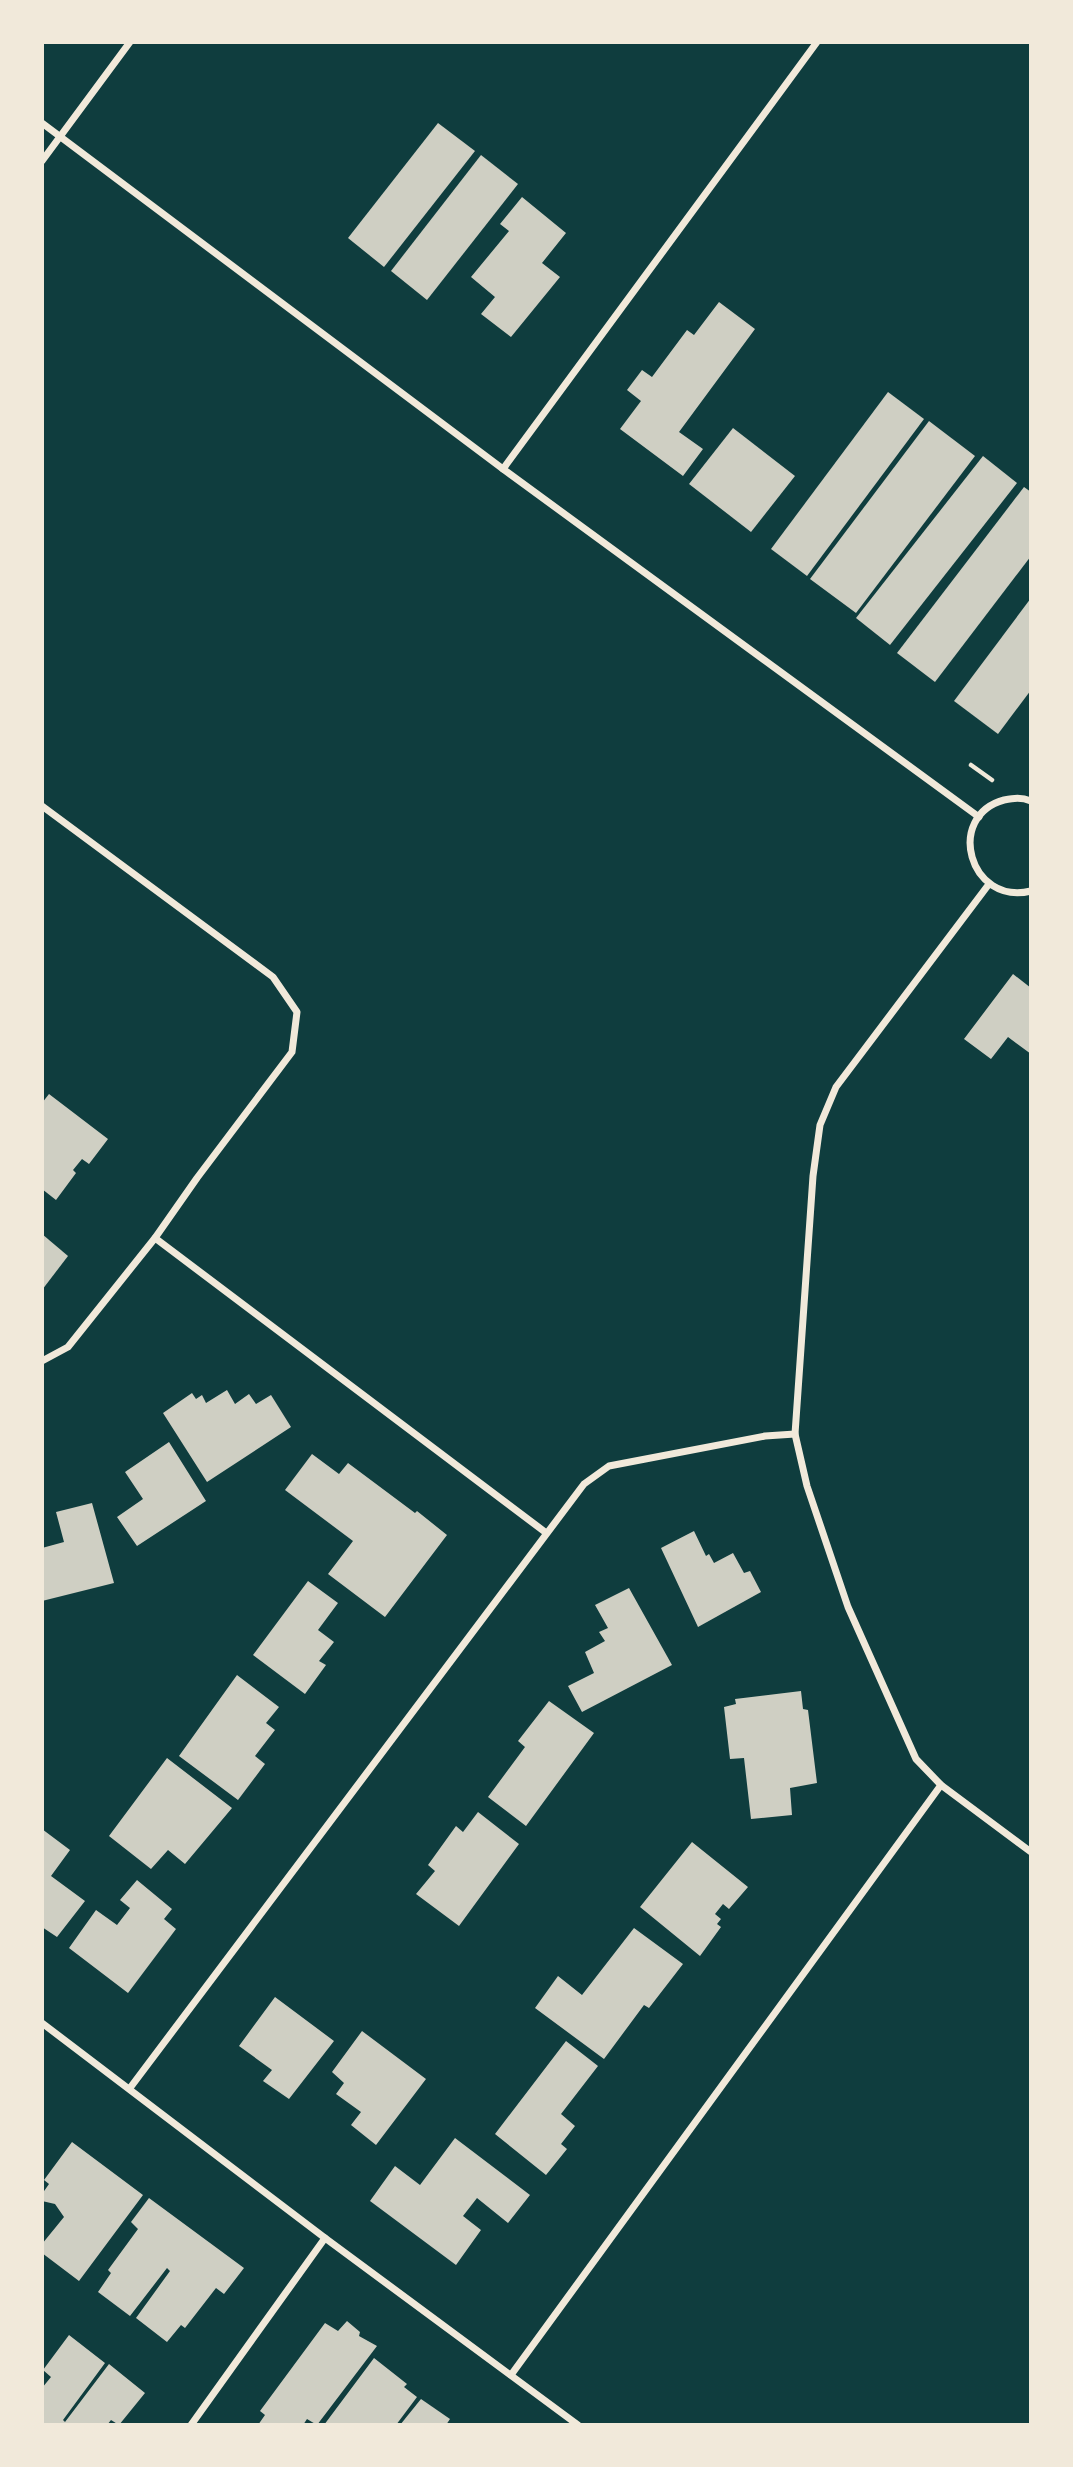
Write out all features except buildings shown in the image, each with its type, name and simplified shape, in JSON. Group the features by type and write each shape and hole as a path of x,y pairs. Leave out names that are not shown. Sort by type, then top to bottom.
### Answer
{"street":[{"path":"42,162 130,42"},
{"path":"503,469 817,42"},
{"path":"42,123 503,469 979,817"},
{"path":"1031,800 1014,798 987,808 972,831 969,850 975,868 989,884 1004,892 1020,894 1031,891"},
{"path":"42,806 273,977 296,1012 292,1052 192,1184 155,1238 68,1347 42,1361"},
{"path":"989,884 836,1087 820,1125 813,1176 795,1433 807,1486 848,1607 916,1759 941,1785 1031,1852"},
{"path":"155,1238 545,1532"},
{"path":"130,2088 545,1532 584,1484 608,1466 765,1436 795,1433"},
{"path":"511,2375 941,1785"},
{"path":"42,2023 325,2238 578,2425"},
{"path":"191,2425 325,2238"}]}
